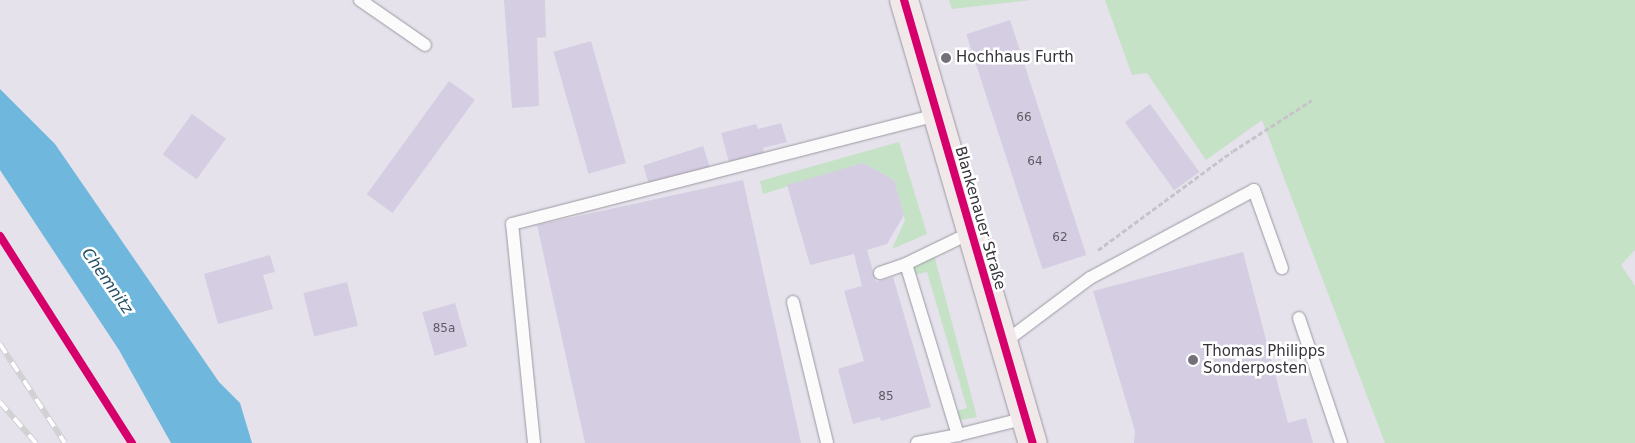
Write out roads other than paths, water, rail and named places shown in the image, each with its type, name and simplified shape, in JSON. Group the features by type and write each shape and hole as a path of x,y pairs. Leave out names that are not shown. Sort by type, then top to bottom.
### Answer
{"main road":[{"name":"Blankenauer Straße","path":"904,0 1002,344 1029,430"}],"lane":[{"path":"360,0 425,45"},
{"path":"534,443 512,224 936,115"},
{"path":"1002,344 1090,278 1254,190 1282,268"},
{"path":"880,273 906,264 970,233"},
{"path":"906,264 958,435"},
{"path":"793,302 828,443"},
{"path":"1299,318 1341,443"},
{"path":"917,443 958,435 1029,430"}],"water":[{"name":"Chemnitz","path":"0,89 55,144 219,382 240,403 252,443 171,443 119,350 0,170"}],"railway":[{"path":"0,344 65,443"},
{"path":"0,402 36,443"}],"place":[{"name":"Hochhaus Furth","path":"946,58"},
{"name":"Thomas Philipps Sonderposten","path":"1193,360"}]}
